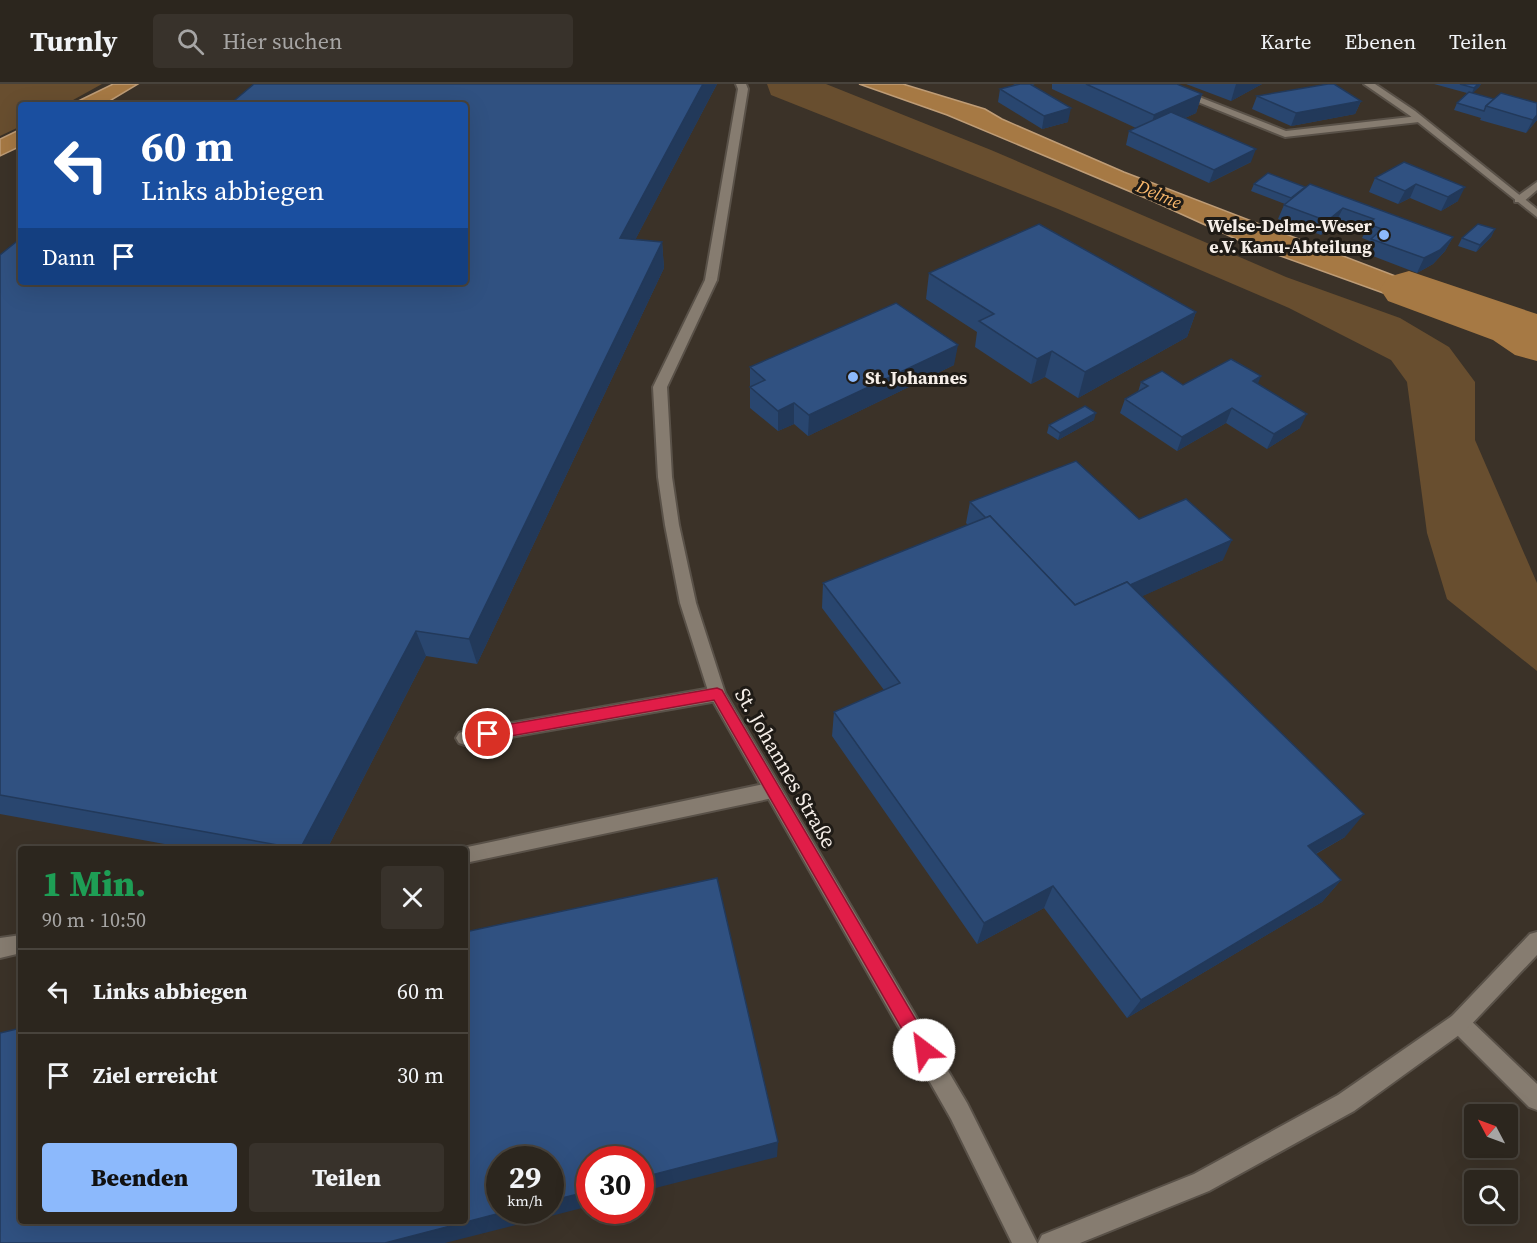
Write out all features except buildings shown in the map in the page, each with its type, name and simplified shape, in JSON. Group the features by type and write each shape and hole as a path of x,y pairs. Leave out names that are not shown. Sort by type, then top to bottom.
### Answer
{"street":[{"name":"St. Johannes Straße","path":"741,84 743,89 711,280 660,387 665,477 688,603 717,694 959,1111 1024,1243"},
{"path":"1158,84 1285,134 1419,119"},
{"path":"1369,84 1419,119 1537,214"},
{"path":"1519,201 1537,185"},
{"path":"465,738 717,694"},
{"path":"468,854 773,790"},
{"path":"1050,1243 1201,1183 1346,1103 1459,1023 1537,941"},
{"path":"0,948 18,945"},
{"path":"1459,1023 1537,1099"}],"shaded area":[{"path":"0,84 102,84 69,102 18,102 18,127 0,136"},
{"path":"767,84 826,84 991,150 1286,277 1400,318 1449,347 1475,382 1475,440 1537,583 1537,671 1447,599 1427,533 1407,382 1391,360 1289,308 1058,209 771,95"}],"water":[{"path":"113,84 138,84 108,102 76,102"},
{"path":"859,84 903,84 985,109 1002,119 1124,172 1445,295 1515,327 1422,307 1247,244 1150,200 947,115"},
{"path":"18,130 18,147 0,156 0,139"}],"waterway":[{"name":"Delme","path":"1409,289 1515,327 1537,342"}],"place":[{"name":"Welse-Delme-Weser e.V. Kanu-Abteilung","path":"1384,235"},
{"name":"St. Johannes","path":"853,377"}],"route":[{"path":"488,734 717,694 924,1050"}]}
